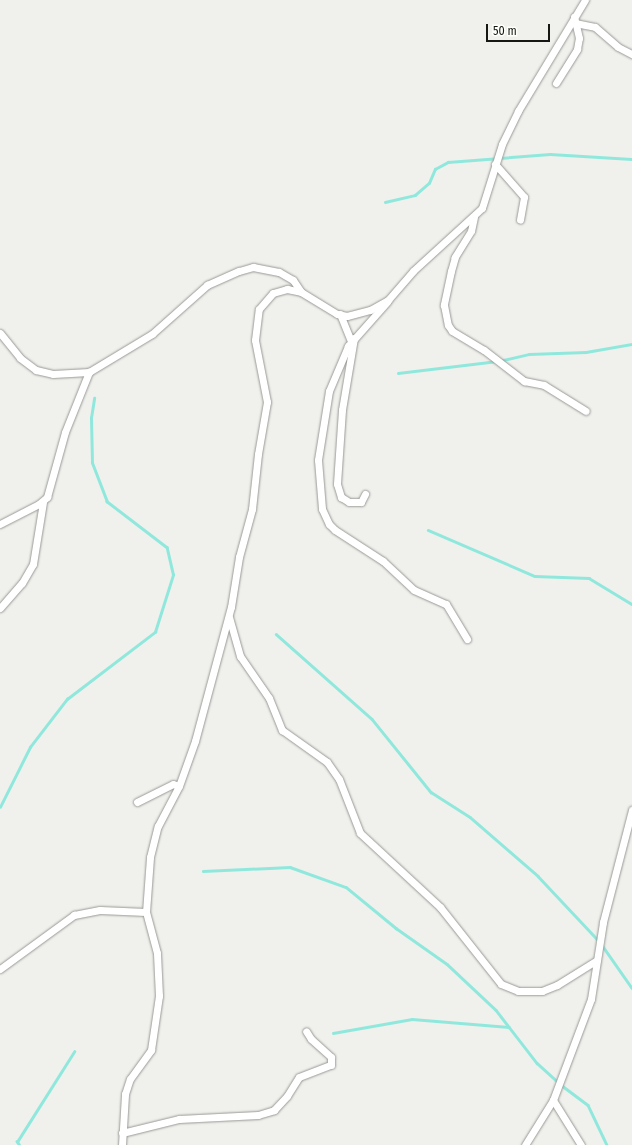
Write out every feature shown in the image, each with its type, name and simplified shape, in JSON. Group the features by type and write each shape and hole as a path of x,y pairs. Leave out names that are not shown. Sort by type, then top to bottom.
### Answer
{"street":[{"path":"585,0 575,20 518,111 495,164 487,196 474,218 471,231 455,257 444,305 448,325 452,331 484,350 524,380 544,385 586,411"},
{"path":"575,20 595,27 618,47 632,54"},
{"path":"556,83 577,49 579,38 575,20"},
{"path":"495,164 524,197 520,220"},
{"path":"467,639 446,604 405,583 383,561 335,530 325,518 319,495 319,444 329,391 352,340 376,316 413,271 474,218"},
{"path":"0,333 20,358 36,370 53,374 90,372 152,334 207,285 239,271 253,267 279,272 293,280 301,292"},
{"path":"122,1145 125,1094 130,1079 151,1050 159,996 157,953 146,912 154,839 179,786 195,741 228,617 239,557 252,509 258,454 266,410 266,389 255,340 255,322 262,303 273,293 287,289 301,292 340,314 358,314 388,300"},
{"path":"340,314 352,340 342,410 337,484 341,498 349,502 361,502 365,494"},
{"path":"0,608 22,583 33,564 43,502 50,489 65,432 90,372"},
{"path":"0,524 43,502"},
{"path":"228,617 240,656 269,698 282,730 327,762 342,785 360,833 440,907 501,984 518,991 542,991 557,985 597,960"},
{"path":"137,802 173,784 179,786"},
{"path":"525,1145 553,1100 591,999 612,881 632,810"},
{"path":"0,969 74,915 100,910 146,912"},
{"path":"122,1134 179,1119 258,1115 274,1110 287,1096 299,1077 331,1065 331,1057 311,1039 306,1031"},
{"path":"553,1100 581,1145"}],"waterway":[{"path":"385,202 415,195 429,183 435,169 448,162 550,154 632,159"},
{"path":"398,373 499,361 529,354 586,352 632,344"},
{"path":"0,807 30,747 67,699 155,632 173,575 167,548 107,502 92,463 91,418 94,398"},
{"path":"428,530 535,576 589,578 632,604"},
{"path":"276,634 372,719 431,792 470,817 538,876 599,941"},
{"path":"203,871 290,867 346,887 396,928 447,964 496,1010 537,1063 560,1084 588,1105 607,1145"},
{"path":"602,945 632,988"},
{"path":"333,1033 412,1019 509,1027"},
{"path":"19,1145 17,1142 74,1052"}]}
